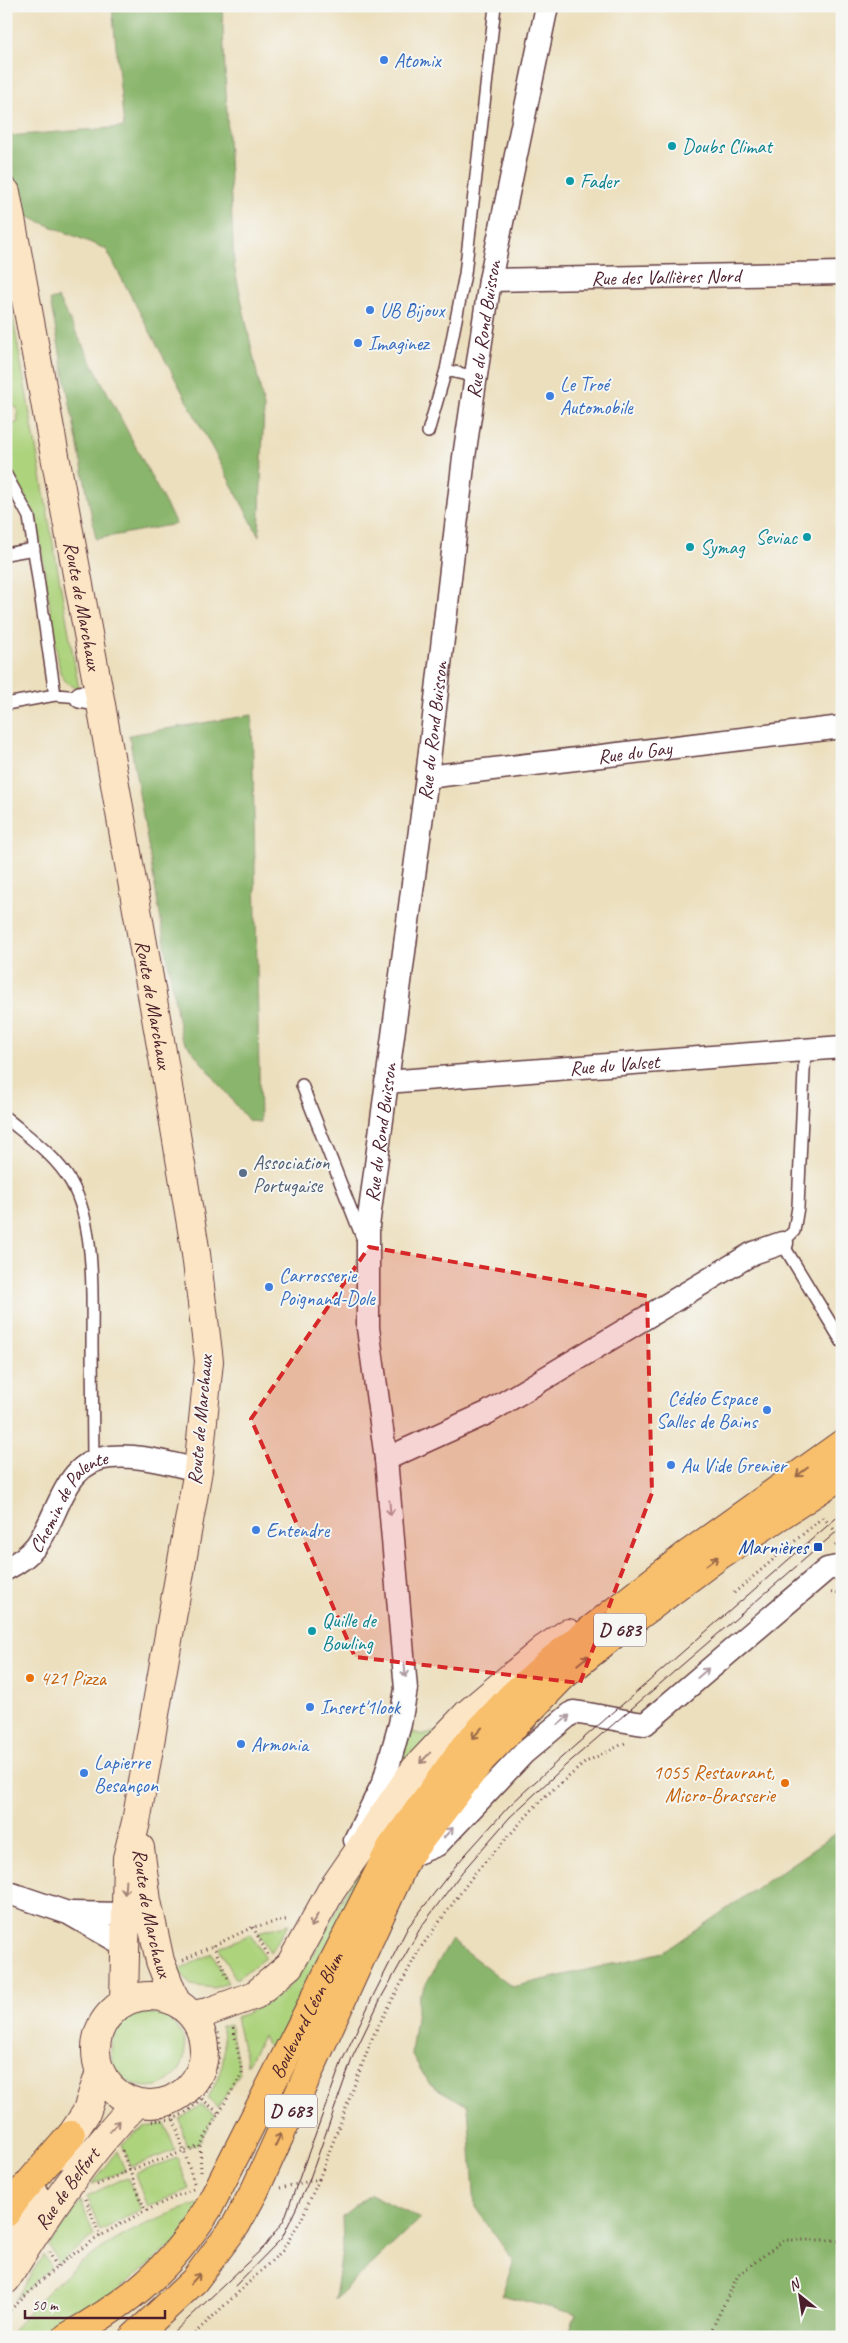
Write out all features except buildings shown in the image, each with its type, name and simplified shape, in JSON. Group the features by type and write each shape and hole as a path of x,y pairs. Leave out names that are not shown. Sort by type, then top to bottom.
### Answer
{"main road":[{"name":"Route de Marchaux","path":"6,192 90,698 197,1263 209,1360 198,1470 136,1822 127,1858 124,1914 124,2002"},
{"name":"D 683","path":"195,2013 208,2012 255,1995 290,1965 331,1891 414,1769 468,1714 544,1649 684,1557 842,1444"},
{"name":"D 683","path":"134,2337 194,2281 236,2225 255,2190 407,1857 482,1759 564,1675 617,1632 720,1555 842,1475"},
{"name":"Boulevard Léon Blum","path":"67,2337 107,2314 159,2273 187,2242 209,2207 391,1848 465,1746 511,1697 552,1660 684,1557"},
{"name":"Route de Marchaux","path":"136,1822 146,1901 170,1961 195,2013"},
{"name":"Boulevard Léon Blum","path":"90,2337 115,2323 167,2282 217,2219 329,1994 378,1902 407,1857"},
{"path":"141,1996 159,1996 195,2013 204,2044 204,2060 199,2075 171,2110 153,2104 140,2113 109,2086 100,2072 96,2056 96,2040 102,2025 111,2012 124,2002 141,1996"},
{"name":"Rue de Belfort","path":"6,2236 86,2113 100,2072"},
{"name":"Rue de Belfort","path":"6,2280 37,2230 111,2131 140,2113"},
{"path":"6,2213 18,2196 71,2134"}],"street":[{"name":"Rue du Rond Buisson","path":"331,1891 384,1780 400,1724 406,1688 386,1459 368,1328 368,1226 427,777 464,457 476,376 478,277 547,6"},
{"name":"Rue des Vallières Nord","path":"478,277 842,273"},
{"name":"Rue du Gay","path":"427,777 842,727"},
{"name":"Rue du Valset","path":"386,1082 842,1047"},
{"path":"386,1459 487,1413 753,1253 782,1243"},
{"name":"Chemin de Palente","path":"6,1568 22,1560 36,1546 47,1529 63,1492 76,1474 93,1461 127,1456 198,1470"},
{"path":"407,1857 437,1846 524,1753 573,1712 607,1717 615,1721 645,1724 827,1569 842,1566"},
{"path":"6,1892 68,1913 124,1945"},
{"path":"68,1913 124,1914 140,1924 170,1961"}],"lane":[{"path":"428,432 446,370 478,277 495,6"},
{"path":"446,370 476,376"},
{"path":"6,475 29,517 55,695"},
{"path":"6,554 34,550"},
{"path":"6,704 55,695 90,698"},
{"path":"805,1050 798,1207 794,1231 782,1243 842,1342"},
{"path":"302,1085 368,1252"},
{"path":"6,1118 51,1154 62,1168 72,1184 85,1220 90,1261 93,1461"}],"path":[{"path":"734,1593 828,1513"},
{"path":"823,1517 842,1539"},
{"path":"828,1593 842,1592"},
{"path":"191,2337 282,2251 302,2218 373,2036 424,1942 475,1873 543,1798 586,1762 630,1741"},
{"path":"170,1961 253,1927 293,1918"},
{"path":"253,1927 272,1962"},
{"path":"213,1945 233,1989"},
{"path":"140,2113 171,2110 202,2099 218,2068 220,2038 195,2013"},
{"path":"200,2186 200,2146 220,2114 242,2072 231,2020"},
{"path":"202,2099 220,2114"},
{"path":"171,2110 182,2151 194,2182 200,2186"},
{"path":"91,2188 130,2170 200,2146"},
{"path":"121,2149 145,2210"},
{"path":"277,2189 319,2178"},
{"path":"6,2313 57,2267 100,2237 145,2210 200,2186"},
{"path":"708,2337 738,2275 784,2240 842,2240"}],"highlighted area":[{"path":"369,1247 647,1296 652,1493 580,1683 355,1657 251,1419"}],"green space":[{"path":"112,6 222,6 234,265 264,407 259,536 106,249 19,213 8,136 124,127"},
{"path":"6,279 79,689 67,683 60,672 36,516 6,461 6,427 18,422 17,408 13,406 6,364"},
{"path":"58,298 176,524 96,539 50,300"},
{"path":"252,715 260,1122 249,1121 181,1037 129,735"},
{"path":"439,1731 397,1770 408,1732 425,1735"},
{"path":"395,1808 275,2060 263,2036 247,2065 236,2017 261,2007 276,1997 290,1985 303,1969 322,1938 356,1873"},
{"path":"841,1830 842,2337 567,2337 576,2314 501,2295 514,2262 475,2207 468,2106 429,2084 411,2053 419,1996 451,1940 512,1987 664,1952"},
{"path":"289,1924 270,1952 258,1932"},
{"path":"251,1934 265,1958 236,1979 219,1948"},
{"path":"212,1953 228,1983 214,1988 190,1985 179,1970"},
{"path":"148,2013 169,2019 179,2029 185,2050 179,2071 169,2081 148,2087 127,2081 117,2071 111,2050 117,2029 127,2019"},
{"path":"230,2024 240,2073 218,2107 208,2098 217,2080 224,2055 221,2026"},
{"path":"201,2105 215,2115 198,2144 186,2147 180,2119"},
{"path":"165,2124 175,2150 131,2167 122,2144 144,2127"},
{"path":"117,2151 125,2170 91,2185"},
{"path":"177,2158 189,2189 147,2207 135,2174"},
{"path":"127,2177 141,2209 100,2231 87,2196"},
{"path":"371,2194 420,2219 335,2299 343,2244 342,2217"},
{"path":"81,2201 94,2236 58,2263 49,2245"},
{"path":"205,2202 184,2235 75,2326 52,2337 8,2337 48,2291 95,2253 148,2223"},
{"path":"43,2255 51,2267 15,2300"}],"tram line":[{"path":"169,2337 265,2246 284,2220 342,2061 374,1994 408,1927 457,1864 509,1806 562,1757 842,1513"},
{"path":"235,2286 282,2238 309,2181 353,2056 381,1998 421,1927 462,1872 510,1817 566,1765 842,1527"}],"place":[{"name":"Atomix","path":"384,60"},
{"name":"Doubs Climat","path":"672,146"},
{"name":"Fader","path":"570,181"},
{"name":"UB Bijoux","path":"370,310"},
{"name":"Imaginez","path":"358,343"},
{"name":"Le Troé Automobile","path":"550,396"},
{"name":"Seviac","path":"807,537"},
{"name":"Symag","path":"690,547"},
{"name":"Association Portugaise","path":"243,1173"},
{"name":"Carrosserie Poignand-Dole","path":"269,1287"},
{"name":"Cédéo Espace Salles de Bains","path":"767,1410"},
{"name":"Au Vide Grenier","path":"671,1465"},
{"name":"Entendre","path":"256,1530"},
{"name":"Marnières","path":"818,1547"},
{"name":"Quille de Bowling","path":"312,1631"},
{"name":"421 Pizza","path":"30,1678"},
{"name":"Insert'1look","path":"310,1707"},
{"name":"Armonia","path":"241,1744"},
{"name":"Lapierre Besançon","path":"84,1773"},
{"name":"1055 Restaurant, Micro-Brasserie","path":"785,1783"}]}
